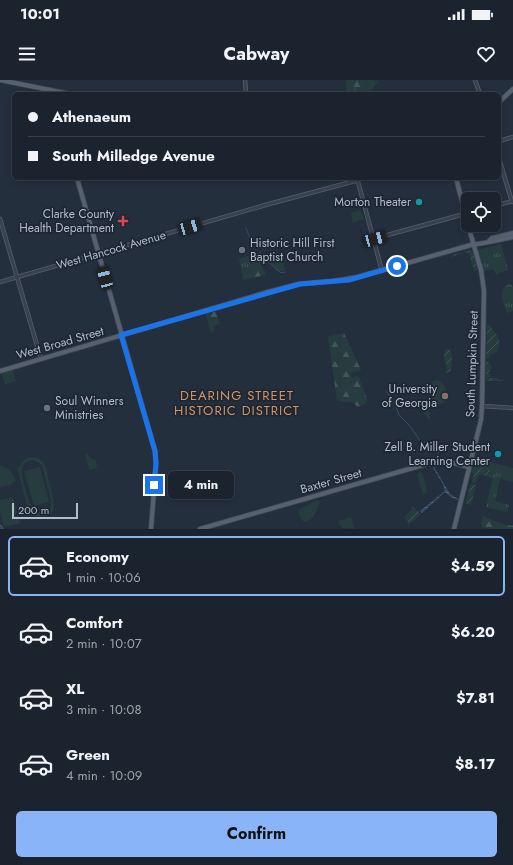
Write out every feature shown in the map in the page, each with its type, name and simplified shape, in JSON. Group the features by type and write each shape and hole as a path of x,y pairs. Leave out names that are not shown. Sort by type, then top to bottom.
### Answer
{"main road":[{"path":"0,80 54,92"},
{"path":"501,100 513,89"},
{"path":"78,180 155,453 156,468 151,529"},
{"name":"South Lumpkin Street","path":"457,180 461,194"},
{"name":"South Lumpkin Street","path":"454,529 481,420 482,406 484,291 481,273 470,232"},
{"path":"489,241 492,238 513,233"},
{"path":"489,241 494,242 513,237"},
{"name":"West Broad Street","path":"0,371 300,284 349,280 489,241"},
{"name":"Baxter Street","path":"200,529 437,461 469,467"}],"street":[{"path":"244,80 246,92"},
{"path":"475,80 479,92"},
{"path":"501,140 513,137"},
{"path":"501,164 513,202 501,205"},
{"name":"West Hancock Avenue","path":"0,282 351,180"},
{"path":"358,180 382,271"},
{"path":"373,239 461,216"},
{"path":"0,219 41,359"},
{"path":"482,406 513,408"}],"green space":[{"path":"346,80 373,80 365,84 367,92 346,92"},
{"path":"373,80 379,81 372,89 373,92 367,92 365,84"},
{"path":"360,210 364,219 353,223 351,213"},
{"path":"501,244 508,270 496,274 493,269 484,271 478,250"},
{"path":"471,250 473,252 478,270 474,271 469,253 466,252 451,257 451,255"},
{"path":"255,254 262,267 242,273 239,259"},
{"path":"282,257 285,271 277,271 268,260"},
{"path":"262,267 266,275 243,280 242,273"},
{"path":"509,284 513,286 513,311 507,313 502,293 505,286"},
{"path":"216,311 220,324 213,326 214,330 211,333 206,314"},
{"path":"487,325 489,325 497,335 499,340 499,348 497,352 491,354 488,359 486,358"},
{"path":"344,333 361,370 350,374 352,378 358,375 367,399 366,403 358,407 351,402 337,401 328,337"},
{"path":"450,349 452,357 451,371 446,373 445,371 447,370 444,357 445,350"},
{"path":"488,361 492,368 489,372 491,377 488,378 497,378 500,380 504,379 504,381 486,381 486,362"},
{"path":"12,370 16,381 5,384 2,373"},
{"path":"437,380 443,383 447,392 446,401 440,405 433,400 430,392 431,384"},
{"path":"425,400 429,408 429,420 418,404"},
{"path":"85,454 96,460 97,468 89,469"},
{"path":"30,457 36,458 45,465 54,500 53,511 50,515 44,517 36,516 28,509 17,468 24,460","holes":["32,460 38,462 42,466 51,500 50,509 44,513 37,512 32,508 22,476 22,468 25,464"]},
{"path":"474,458 513,468 513,482 500,479 495,501 509,505 507,512 486,507 493,477 470,472"},
{"path":"0,466 10,471 14,475 16,481 10,485 0,487"},
{"path":"40,467 49,502 34,506 24,471"},
{"path":"475,467 492,471 494,478 479,474 476,483 472,482"},
{"path":"419,472 422,473 425,482 423,483 425,483 428,493 423,495 417,475"},
{"path":"471,484 476,485 471,505 465,503"},
{"path":"13,497 20,523 4,527 0,512 0,500"},
{"path":"318,500 320,502 315,515 304,522 299,516 300,509"},
{"path":"412,506 421,514 408,526 408,522 404,517 412,509"},
{"path":"483,515 496,522 513,525 513,529 490,529 481,527"},
{"path":"351,517 354,529 342,528 338,521"}],"water":[{"path":"434,467 450,494 458,500 445,492 422,513 420,511 445,491 443,484 433,468"}],"waterway":[{"path":"355,92 355,84 358,80"},
{"path":"246,228 250,238"},
{"path":"260,252 263,257 281,273 285,272"},
{"path":"386,391 394,402 399,415 410,426 425,448"}],"place":[{"name":"Morton Theater","path":"419,202"},
{"name":"Clarke County Health Department","path":"123,221"},
{"name":"Historic Hill First Baptist Church","path":"242,250"},
{"name":"University of Georgia","path":"445,396"},
{"name":"Soul Winners Ministries","path":"47,408"},
{"name":"Zell B. Miller Student Learning Center","path":"498,454"}],"district":[{"name":"DEARING STREET HISTORIC DISTRICT","path":"237,402"}],"route":[{"path":"154,485 156,463 155,451 121,335 300,284 349,280 397,266"}]}
